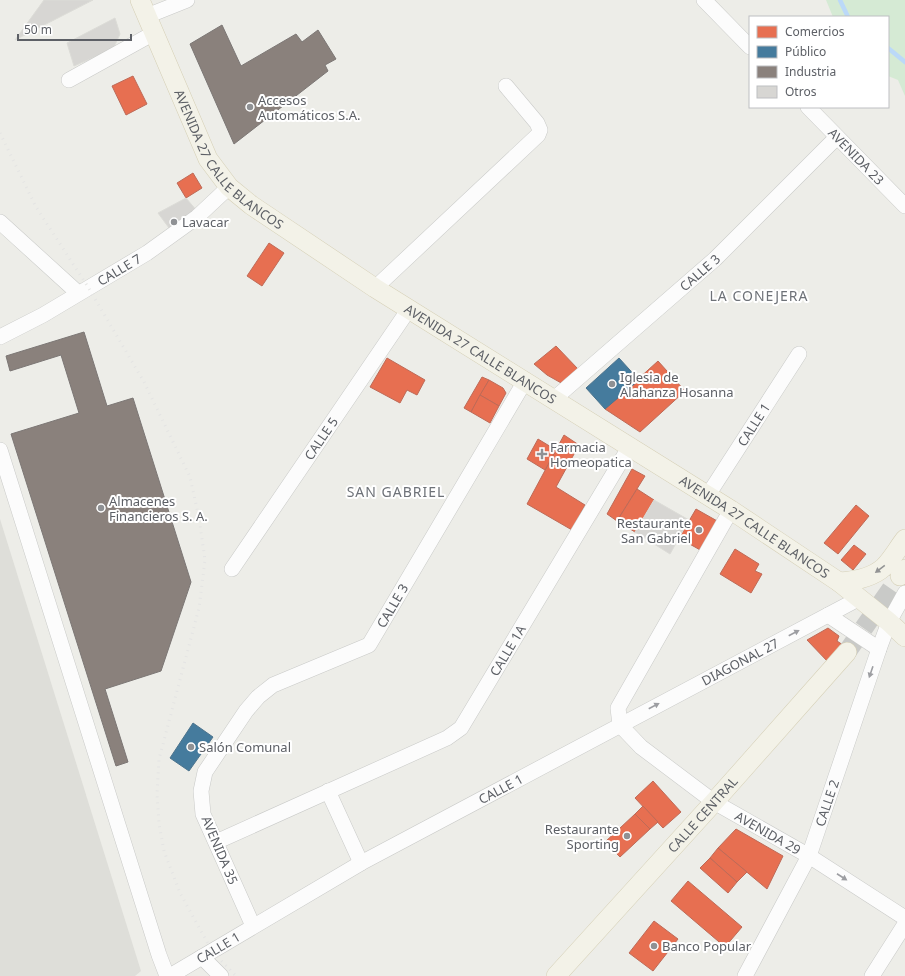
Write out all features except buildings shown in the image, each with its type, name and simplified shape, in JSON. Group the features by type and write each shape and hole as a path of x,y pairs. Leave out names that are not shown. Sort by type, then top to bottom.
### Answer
{"main road":[{"name":"AVENIDA 27 CALLE BLANCOS","path":"147,16 208,159 229,187 251,204 375,288 731,510 839,582 889,622 905,637"},
{"path":"839,582 855,581 870,576 883,568 905,539"},
{"name":"CALLE CENTRAL","path":"556,976 714,802 847,652"}],"street":[{"path":"69,80 147,16 186,0"},
{"path":"704,0 749,46"},
{"path":"375,288 538,135 540,130 537,123 506,86"},
{"name":"AVENIDA 23","path":"809,108 905,206"},
{"name":"CALLE 3","path":"554,399 714,259 837,137"},
{"name":"CALLE 7","path":"0,337 43,315 147,253 197,217 229,187"},
{"path":"0,222 78,293"},
{"name":"CALLE 5","path":"232,569 409,308"},
{"name":"CALLE 1","path":"708,495 799,354"},
{"name":"CALLE 3","path":"205,772 246,711 258,697 273,685 369,644 525,381"},
{"name":"CALLE 1A","path":"216,842 446,738 460,728 630,446"},
{"path":"0,450 159,955 168,976"},
{"path":"620,724 618,708 731,510"},
{"name":"CALLE 2","path":"745,976 809,856 904,579"},
{"name":"DIAGONAL 27","path":"620,724 860,598"},
{"path":"828,615 879,649"},
{"name":"CALLE 1","path":"168,976 361,863 620,724"},
{"name":"AVENIDA 29","path":"620,724 641,747 714,802 809,856 905,918"},
{"name":"AVENIDA 35","path":"205,772 201,791 203,814 253,926"},
{"path":"328,791 361,863"},
{"path":"872,976 905,924"},
{"path":"202,957 221,976"}],"shaded area":[{"path":"0,519 141,971 135,976 0,976"}],"green space":[{"path":"826,0 905,0 905,96 898,80 889,76 889,16 833,16"}],"waterway":[{"path":"840,0 848,16"},
{"path":"889,49 905,62"}],"tunnel":[{"path":"847,652 900,576"}],"railway":[{"path":"0,133 36,207 88,287 144,382 190,477 199,518 205,560 199,608 159,759 157,794 159,824 164,851 180,893 212,951 236,976"}],"place":[{"name":"Accesos Automáticos S.A.","path":"250,107"},
{"name":"Lavacar","path":"174,222"},
{"name":"Iglesia de Alahanza Hosanna","path":"612,384"},
{"name":"Farmacia Homeopatica","path":"542,454"},
{"name":"Almacenes Financieros S. A.","path":"101,508"},
{"name":"Restaurante San Gabriel","path":"699,530"},
{"name":"Salón Comunal","path":"191,747"},
{"name":"Restaurante Sporting","path":"627,836"},
{"name":"Banco Popular","path":"654,946"}],"district":[{"name":"LA CONEJERA","path":"759,296"},
{"name":"SAN GABRIEL","path":"396,492"}]}
